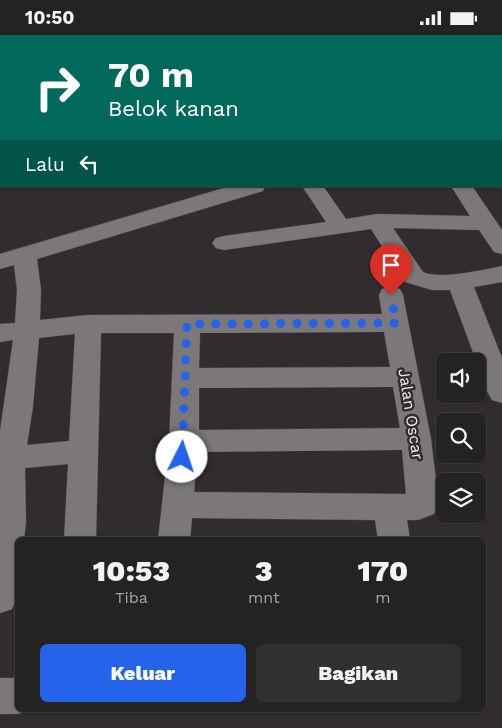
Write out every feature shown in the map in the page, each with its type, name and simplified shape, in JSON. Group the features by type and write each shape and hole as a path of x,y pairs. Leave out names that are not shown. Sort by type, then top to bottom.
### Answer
{"street":[{"path":"0,262 252,187"},
{"path":"313,187 340,226"},
{"path":"462,187 484,223 502,247"},
{"path":"378,221 417,280 426,283 502,274"},
{"path":"224,243 378,221 484,223"},
{"path":"5,595 10,521 5,458 19,406 13,332 30,290 25,256"},
{"path":"459,280 502,393"},
{"name":"Jalan Oscar","path":"389,507 418,507 423,505 416,439 391,295"},
{"path":"13,332 88,324 396,323"},
{"path":"80,537 88,324"},
{"path":"174,537 184,441 187,324"},
{"path":"186,378 406,377"},
{"path":"184,441 416,439"},
{"path":"5,458 84,451"},
{"path":"177,505 389,507 394,537"},
{"path":"0,696 15,696"}],"route":[{"path":"182,457 187,324 396,323 391,295"}]}
